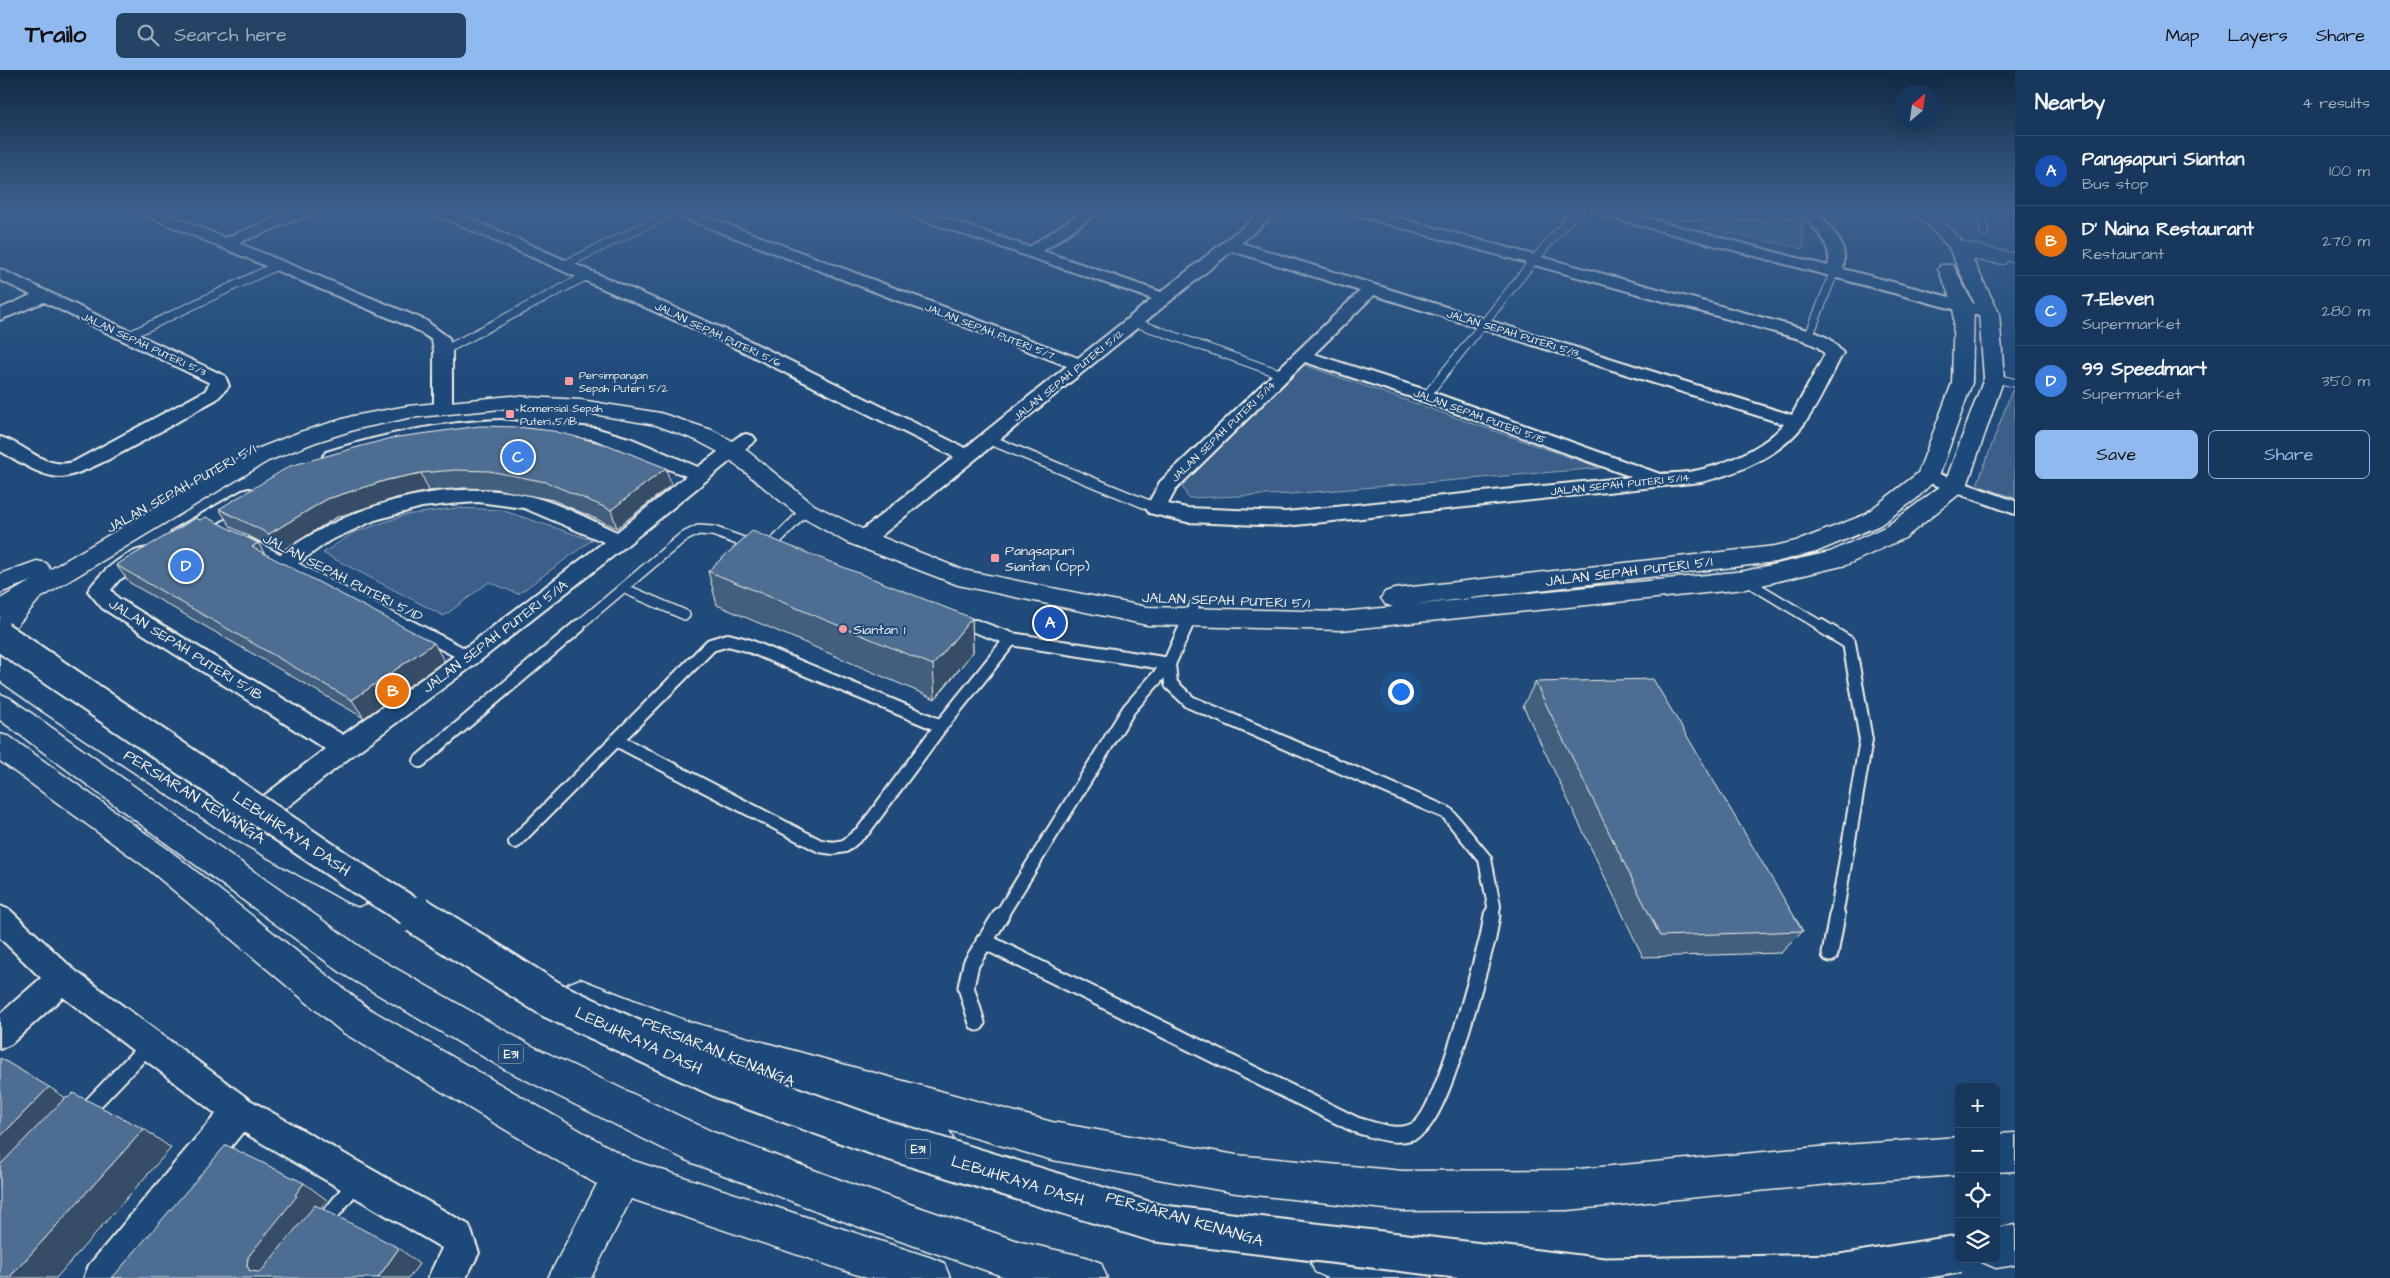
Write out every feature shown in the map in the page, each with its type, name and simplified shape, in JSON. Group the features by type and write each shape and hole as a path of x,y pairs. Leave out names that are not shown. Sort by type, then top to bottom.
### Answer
{"main road":[{"name":"JALAN SEPAH PUTERI 5/1","path":"1193,610 1336,603 1775,554 1807,546 1872,520 1908,494 1928,476 1962,383 1964,306 1946,266"},
{"path":"0,611 35,580 260,456 308,437 353,423 408,412 443,400 581,406 660,419 739,445 871,533 958,577 1147,616 1193,610 1341,621 1745,580 1837,558 1854,551 1896,532 1955,486 2005,381 1989,313 1967,266"},
{"path":"739,445 806,510 871,533"},
{"path":"0,584 35,580"},
{"path":"0,590 35,580"},
{"path":"35,580 1,629 4,642 55,706"},
{"name":"LEBUHRAYA DASH","path":"0,636 362,881 552,1000 727,1082 884,1139 1156,1223 1604,1277 1841,1273 1955,1255"},
{"name":"PERSIARAN KENANGA","path":"0,667 55,706 242,828 461,949 694,1040 953,1146 1186,1222 1410,1278"},
{"name":"E31","path":"0,706 356,963 517,1057 704,1148 851,1204 1021,1262 1086,1278"},
{"path":"0,717 104,795 158,858"},
{"path":"0,745 158,858 355,1020 622,1177 929,1278"},
{"path":"694,1040 1052,1141 1236,1174 1403,1191 1568,1190 1830,1165 1955,1156"},
{"path":"2000,1153 2015,1152"},
{"path":"569,1278 622,1177"},
{"path":"2000,1247 2015,1245"}],"street":[{"path":"281,266 419,324 440,338 443,351 443,400"},
{"name":"JALAN SEPAH PUTERI 5/6","path":"567,266 734,340 967,456"},
{"name":"JALAN SEPAH PUTERI 5/7","path":"824,266 1080,365"},
{"path":"1073,266 1164,298"},
{"name":"JALAN SEPAH PUTERI 5/12","path":"871,533 1203,266"},
{"name":"JALAN SEPAH PUTERI 5/13","path":"1298,266 1796,422"},
{"name":"JALAN SEPAH PUTERI 5/14","path":"1371,289 1167,486 1156,508 1187,515 1286,518 1700,476 1740,462 1774,444 1796,422 1834,353 1824,343 1809,336 1557,266"},
{"path":"1817,266 1989,313"},
{"path":"1834,272 1835,266"},
{"name":"JALAN SEPAH PUTERI 5/3","path":"0,274 219,380 220,386 211,395 80,466 62,471 47,469 0,443"},
{"path":"0,315 43,296"},
{"name":"JALAN SEPAH PUTERI 5/15","path":"1301,355 1426,396 1658,480"},
{"path":"311,464 366,445 437,428 482,425 533,426 599,434 700,474"},
{"name":"JALAN SEPAH PUTERI 5/1A","path":"242,828 344,748 469,657 739,445"},
{"path":"1928,476 2015,508"},
{"name":"JALAN SEPAH PUTERI 5/1B","path":"268,484 209,523 111,575 99,591 110,603 344,748"},
{"path":"284,562 323,535 359,519 404,504 444,497 490,496 528,502 619,541"},
{"path":"0,919 62,979 239,1111 457,1237 461,1253 446,1278"},
{"path":"0,1034 62,979"},
{"path":"102,1278 239,1111"}],"lane":[{"path":"128,336 275,266"},
{"path":"1426,396 1485,325 1529,266"},
{"path":"1809,336 1834,272"},
{"path":"443,351 588,275"},
{"path":"1134,322 1281,374"},
{"path":"988,439 1156,508"},
{"path":"420,761 682,538 698,530 714,531 770,552 806,510"},
{"name":"JALAN SEPAH PUTERI 5/1D","path":"240,539 469,657"},
{"path":"1745,580 1848,643 1866,740 1830,954"},
{"path":"623,588 685,615"},
{"path":"976,1023 966,987 971,964 1129,709 1169,664 1193,610"},
{"path":"947,616 1011,639 1169,664"},
{"path":"616,740 820,846 833,848 844,846 864,830 941,726 1011,639"},
{"path":"515,842 711,645 728,640 747,645 941,726"},
{"path":"984,941 1356,1125 1393,1135 1416,1130 1430,1116 1442,1090 1488,938 1494,906 1485,859 1447,813 1190,702 1172,684 1169,664"},
{"path":"75,1123 149,1045"},
{"path":"310,1240 357,1180"}],"shaded area":[{"path":"1301,364 1601,468 1290,494 1188,498 1181,484"},
{"path":"2012,390 2015,391 2015,498 1977,485"},
{"path":"457,508 501,510 592,540 518,594 489,582 444,616 323,553 353,533 405,515"}],"building":[{"path":"480,426 517,427 553,431 608,445 666,468 611,510 546,482 489,471 455,470 421,473 387,480 327,499 269,534 219,509 290,466 391,438"},
{"path":"206,517 258,543 252,547 434,643 352,700 116,565 196,518 200,520"},
{"path":"752,531 972,618 933,665 708,571"},
{"path":"1653,679 1803,931 1660,936 1535,682"},
{"path":"0,1058 49,1087 0,1137"},
{"path":"73,1093 144,1129 9,1278 0,1278 0,1165 66,1097 68,1098"},
{"path":"226,1145 304,1183 295,1195 297,1196 248,1257 247,1266 250,1271 259,1272 263,1269 315,1205 399,1248 378,1278 112,1278"}],"place":[{"name":"Persimpangan Sepah Puteri 5/2","path":"569,381"},
{"name":"Komersial Sepah Puteri 5/1B","path":"510,414"},
{"name":"7-Eleven","path":"518,457"},
{"name":"Pangsapuri Siantan (Opp)","path":"995,558"},
{"name":"99 Speedmart","path":"186,566"},
{"name":"Pangsapuri Siantan","path":"1050,623"},
{"name":"Siantan 1","path":"843,629"},
{"name":"D' Naina Restaurant","path":"393,691"}]}
